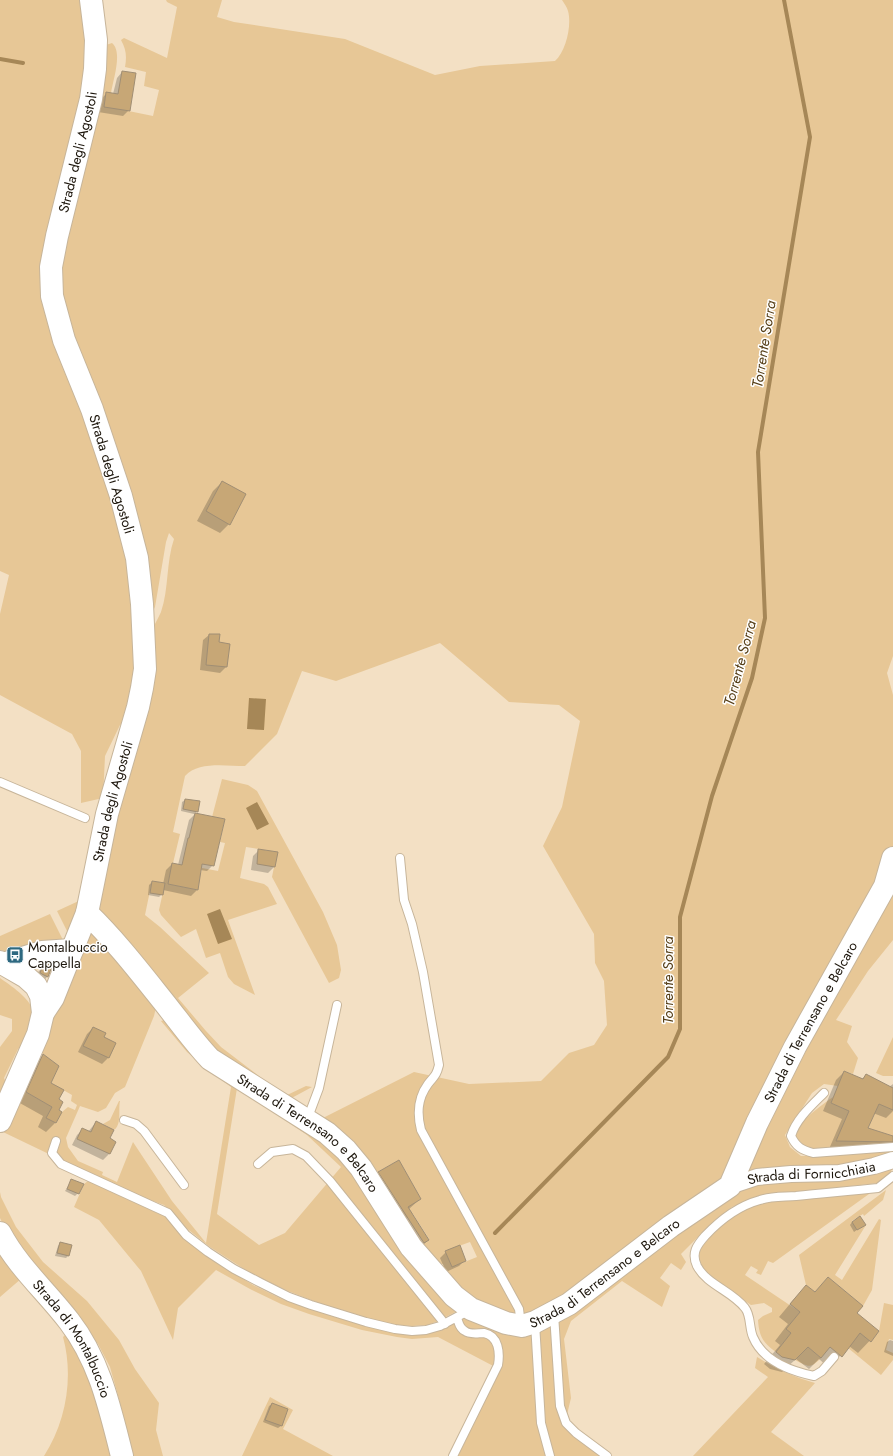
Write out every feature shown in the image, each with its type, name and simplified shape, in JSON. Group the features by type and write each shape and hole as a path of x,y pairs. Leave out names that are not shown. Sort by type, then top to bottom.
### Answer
{"street":[{"name":"Strada degli Agostoli","path":"43,1013 53,998 87,913 94,886 107,814 140,698 144,678 145,660 140,575 137,558 125,512 92,409 64,340 52,296 51,267 57,236 91,99 96,40 91,0"},
{"name":"Strada di Terrensano e Belcaro","path":"87,913 115,942 195,1043 210,1059 327,1133 346,1150 361,1168 411,1247 454,1296 464,1313 506,1323 528,1324 554,1313 568,1304 671,1226 730,1186 757,1123 795,1047 885,886 893,858"},
{"path":"2,963 42,952 72,950"},
{"path":"0,1121 38,1034 43,1013 41,996 36,986 26,977 2,963"},
{"name":"Strada di Fornicchiaia","path":"730,1186 757,1177 791,1174 838,1173 874,1166 893,1160"},
{"name":"Strada di Montalbuccio","path":"0,1233 24,1270 69,1321 82,1339 96,1366 108,1399 122,1456"}],"lane":[{"path":"0,782 85,818"},
{"path":"400,858 404,900 412,924 423,972 439,1065 436,1075 427,1085 420,1100 418,1117 421,1130 528,1324 542,1423 550,1456"},
{"path":"307,1120 319,1088 337,1005"},
{"path":"824,1093 810,1107 792,1130 791,1136 795,1145 803,1150 813,1153 893,1147"},
{"path":"124,1120 136,1124 144,1131 184,1185"},
{"path":"56,1141 52,1153 61,1164 168,1213 186,1235 208,1252 234,1269 289,1297 359,1320 395,1329 412,1331 426,1330 446,1324 464,1313"},
{"path":"258,1164 272,1152 293,1149 306,1156 330,1181 446,1324"},
{"path":"834,1357 822,1371 814,1376 798,1373 777,1363 762,1352 753,1336 747,1311 742,1303 707,1278 697,1266 694,1255 697,1245 717,1223 734,1211 760,1199 878,1188 893,1176"},
{"path":"453,1456 498,1365 500,1354 492,1336 484,1333 466,1332 459,1326 464,1313"},
{"path":"554,1313 560,1406 566,1423 576,1433 607,1456"}],"shaded area":[{"path":"0,0 84,0 88,37 84,91 50,229 80,408 110,496 127,560 133,641 133,674 128,707 123,723 120,725 105,756 103,798 81,803 81,751 72,734 0,695 0,614 9,575 0,571"},
{"path":"166,0 222,0 217,17 234,22 345,39 435,75 480,66 555,61 562,51 569,30 568,11 562,0 893,0 893,656 887,673 893,695 893,940 868,971 836,1020 852,1026 847,1042 858,1058 853,1074 844,1071 838,1086 824,1084 812,1093 785,1135 790,1147 801,1156 828,1156 888,1150 892,1159 892,1168 890,1174 879,1183 759,1196 732,1207 715,1220 681,1254 686,1262 681,1270 671,1263 660,1278 670,1286 662,1307 622,1281 571,1321 564,1339 571,1398 564,1427 573,1436 601,1456 458,1456 499,1369 438,1337 412,1339 397,1337 362,1330 309,1314 281,1304 216,1270 178,1308 173,1340 141,1271 99,1220 74,1207 84,1184 88,1181 168,1218 183,1238 206,1256 253,1285 284,1300 364,1325 412,1334 490,1311 449,1280 443,1264 434,1265 419,1246 429,1239 413,1214 403,1220 398,1212 421,1199 399,1160 374,1174 317,1121 414,1072 469,1084 541,1081 569,1053 594,1045 607,1025 604,981 595,963 594,934 543,846 562,807 580,721 559,705 509,702 440,643 336,681 302,671 277,734 245,766 205,766 191,771 185,776 173,832 180,834 168,884 197,890 202,868 218,871 225,843 220,842 225,819 212,817 222,779 248,785 257,791 323,912 337,945 341,970 339,978 329,983 272,877 277,852 246,847 240,878 264,884 268,887 277,904 228,920 255,995 234,984 228,977 220,953 206,958 196,929 181,937 161,915 159,910 165,883 152,881 145,915 209,973 178,998 221,1047 285,1096 306,1086 312,1087 288,1100 211,1056 96,913 151,632 164,603 171,548 174,539 169,533 166,542 155,607 150,617 74,338 60,293 59,267 106,45 112,43 117,53 117,59 111,93 106,93 104,106 153,116 159,90 144,86 146,72 125,67 126,53 121,40 124,38 167,58 177,7","holes":["470,1242 477,1257 452,1267 445,1251"]},
{"path":"249,698 266,699 264,730 247,729"},
{"path":"257,802 269,824 257,830 246,808"},
{"path":"83,899 71,939 57,911"},
{"path":"220,909 232,939 218,944 207,914"},
{"path":"50,914 63,940 9,952 0,950 0,936"},
{"path":"90,931 109,944 109,954 118,954 157,1003 154,1016 125,1087 115,1093 106,1108 98,1112 80,1106 66,1138 68,1147 78,1161 103,1172 102,1175 117,1182 133,1142 172,1201 206,1243 231,1087 187,1052 161,1021 168,1019 345,1156 459,1310 428,1325 394,1325 368,1319 324,1305 288,1291 252,1274 210,1247 185,1227 164,1205 128,1192 3,1132 22,1090 52,1107 46,1118 56,1123 62,1112 68,1107 75,1110 77,1105 71,1101 72,1095 51,1083 59,1066 38,1050","holes":["237,1088 307,1135 341,1167 285,1233 259,1245 217,1214"]},
{"path":"0,978 28,1001 33,1014 26,1044 18,1049 4,1078 8,1088 0,1107 0,1047 12,1031 12,1019 0,1015"},
{"path":"893,1037 893,1076 883,1076 876,1073"},
{"path":"887,1085 890,1087 882,1105 893,1110 893,1142 813,1149 801,1144 796,1138 797,1131 802,1123 818,1108 833,1097 831,1103 844,1109 852,1104 836,1141 885,1142 888,1135 868,1128"},
{"path":"119,1101 119,1121 114,1130 103,1124 110,1120"},
{"path":"886,1190 883,1200 864,1216 863,1214 852,1221 857,1230 866,1225 835,1275 842,1280 879,1219 881,1220 872,1290 863,1306 828,1277 815,1292 806,1285 799,1255"},
{"path":"0,1192 16,1227 43,1262 87,1301 119,1340 135,1369 159,1403 156,1430 163,1456 131,1456 119,1399 110,1367 98,1344 9,1237 0,1218"},
{"path":"854,1194 869,1194 773,1263 768,1261 761,1275 756,1273 758,1270 751,1266 745,1275 800,1312 786,1329 791,1333 776,1352 762,1339 758,1320 772,1312 772,1308 764,1303 751,1305 708,1276 700,1263 699,1254 701,1248 720,1225 735,1214 760,1203"},
{"path":"0,1245 22,1278 0,1297"},
{"path":"884,1303 893,1305 893,1340 889,1339 886,1350 893,1353 893,1360 881,1375 837,1339 849,1324 871,1342 879,1331"},
{"path":"66,1334 85,1365 98,1402 113,1456 44,1456 58,1429 66,1399 68,1368 63,1337"},
{"path":"808,1347 821,1358 809,1366 795,1360"},
{"path":"757,1357 784,1372 815,1383 771,1432 804,1456 693,1456 768,1377 755,1368"},
{"path":"270,1397 293,1410 283,1429 333,1456 242,1456"}],"building":[{"path":"122,71 136,73 130,111 104,107 106,92 118,94"},
{"path":"222,481 246,494 230,525 206,511"},
{"path":"209,634 220,634 219,642 230,644 227,667 206,665"},
{"path":"185,799 200,801 198,812 183,809"},
{"path":"195,813 225,819 214,866 202,864 198,890 168,884 172,863 182,865"},
{"path":"258,849 278,852 275,867 257,864"},
{"path":"152,881 165,883 163,895 150,893"},
{"path":"53,964 48,977 40,973 43,965"},
{"path":"93,1027 106,1033 104,1037 116,1043 109,1058 83,1046"},
{"path":"43,1054 59,1066 51,1083 64,1090 59,1099 63,1102 59,1110 62,1112 56,1123 46,1118 52,1107 26,1092"},
{"path":"844,1071 863,1079 866,1074 893,1088 893,1110 879,1104 868,1128 893,1136 893,1142 836,1141 849,1111 831,1103"},
{"path":"96,1121 114,1130 110,1138 116,1142 110,1154 77,1139 82,1128 91,1132"},
{"path":"399,1160 421,1199 408,1207 429,1240 424,1243 378,1172"},
{"path":"71,1179 84,1184 79,1194 67,1189"},
{"path":"860,1216 866,1225 857,1230 852,1222"},
{"path":"60,1242 72,1245 69,1256 57,1253"},
{"path":"460,1245 466,1261 452,1267 445,1251"},
{"path":"828,1277 863,1306 857,1313 879,1331 871,1342 860,1333 842,1357 830,1347 821,1358 808,1347 795,1360 782,1357 776,1352 791,1333 786,1329 800,1312 790,1304 806,1285 815,1292"},
{"path":"272,1403 288,1409 282,1426 265,1420"}],"waterway":[{"name":"Torrente Sorra","path":"495,1233 668,1057 680,1029 680,917 712,796 752,678 765,618 758,452 810,137 784,0"},
{"path":"0,59 23,63"}],"place":[{"name":"Montalbuccio Cappella","path":"15,955"}]}
